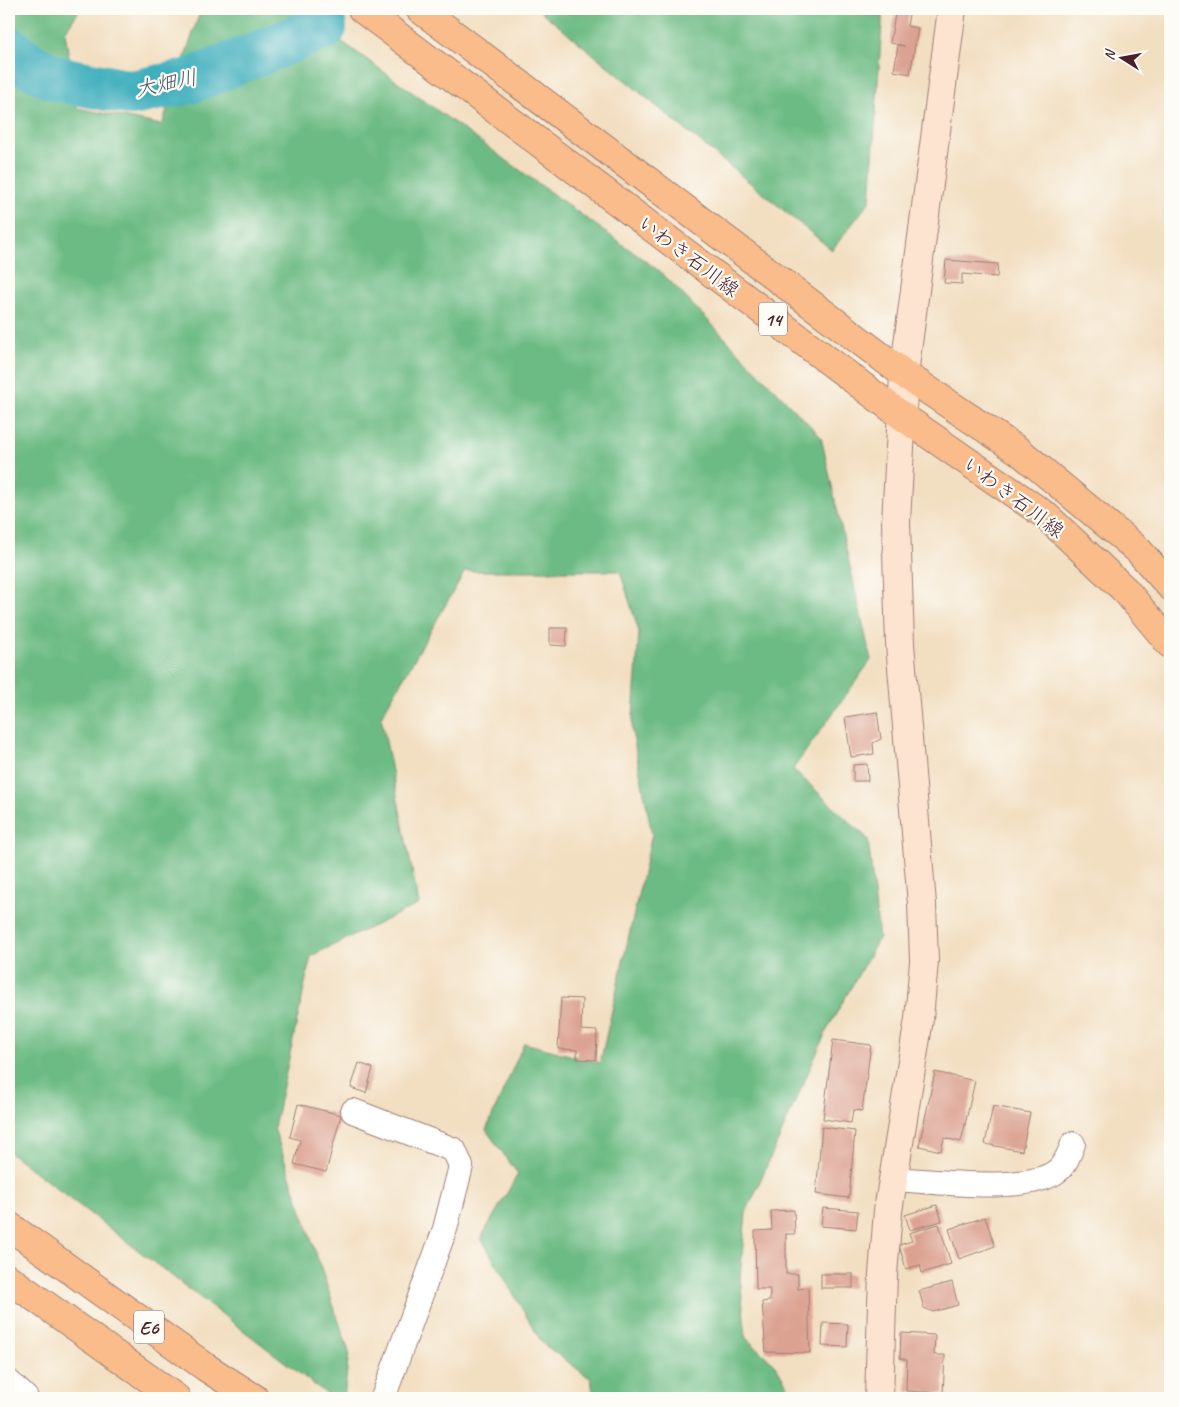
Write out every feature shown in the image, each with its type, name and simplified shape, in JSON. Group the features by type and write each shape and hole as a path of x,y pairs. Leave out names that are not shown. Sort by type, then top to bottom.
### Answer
{"main road":[{"name":"いわき石川線","path":"362,9 902,416 1045,515 1126,591 1170,644"},
{"name":"いわき石川線","path":"420,9 904,374 1019,451 1138,550 1170,586"},
{"path":"9,1218 45,1254"},
{"name":"E6","path":"9,1226 45,1254 254,1398"},
{"name":"E6","path":"9,1279 176,1398"}],"street":[{"path":"878,1398 883,1274 894,1179 919,1019 924,960 922,904 900,644 896,522 904,374 952,9"},
{"path":"353,1111 454,1150 461,1166 445,1229 383,1398"},
{"path":"894,1179 1011,1184 1034,1180 1056,1171 1066,1161 1073,1144"},
{"path":"9,1382 26,1398"}],"green space":[{"path":"9,9 80,9 65,32 77,108 162,125 201,9 297,9 662,273 821,437 871,660 793,769 868,839 879,938 827,1030 746,1213 740,1277 746,1338 776,1366 795,1398 594,1398 591,1379 542,1343 481,1238 518,1174 486,1130 524,1043 600,1063 652,834 632,731 639,632 620,571 465,571 381,717 419,904 311,956 274,1128 349,1352 344,1398 332,1398 9,1152"},
{"path":"538,9 883,9 870,201 832,250"}],"building":[{"path":"896,9 910,9 907,26 918,28 910,74 894,71 898,45 905,46 890,43"},
{"path":"946,260 998,264 997,277 962,274 962,284 944,283"},
{"path":"550,628 567,628 566,646 550,645"},
{"path":"877,712 881,739 873,743 874,754 851,757 845,717"},
{"path":"867,764 868,781 853,781 853,765"},
{"path":"561,998 582,999 581,1030 597,1031 596,1060 577,1059 577,1050 558,1049"},
{"path":"833,1040 871,1045 862,1111 853,1110 851,1123 823,1119"},
{"path":"359,1063 373,1068 366,1093 351,1088"},
{"path":"935,1072 975,1081 961,1142 944,1138 941,1151 919,1146"},
{"path":"298,1104 341,1115 326,1172 294,1164 300,1140 290,1137"},
{"path":"993,1106 1030,1113 1022,1151 985,1144"},
{"path":"822,1127 855,1131 849,1198 816,1194"},
{"path":"937,1205 942,1221 910,1230 905,1215"},
{"path":"823,1208 858,1211 856,1229 821,1226"},
{"path":"794,1210 795,1234 786,1234 786,1274 798,1274 798,1289 808,1288 810,1353 766,1352 762,1302 770,1301 770,1289 756,1289 755,1231 772,1230 771,1211"},
{"path":"985,1217 995,1246 959,1259 949,1229"},
{"path":"939,1224 951,1264 922,1273 920,1265 906,1269 899,1245 912,1241 909,1233"},
{"path":"821,1274 853,1274 853,1288 821,1288"},
{"path":"952,1282 958,1305 933,1312 924,1308 919,1291"},
{"path":"823,1323 848,1324 847,1347 822,1346"},
{"path":"901,1333 935,1335 934,1355 945,1355 943,1393 906,1391 907,1360 900,1358"}],"waterway":[{"name":"大畑川","path":"9,49 33,67 55,78 132,93 190,81 324,27"}]}
